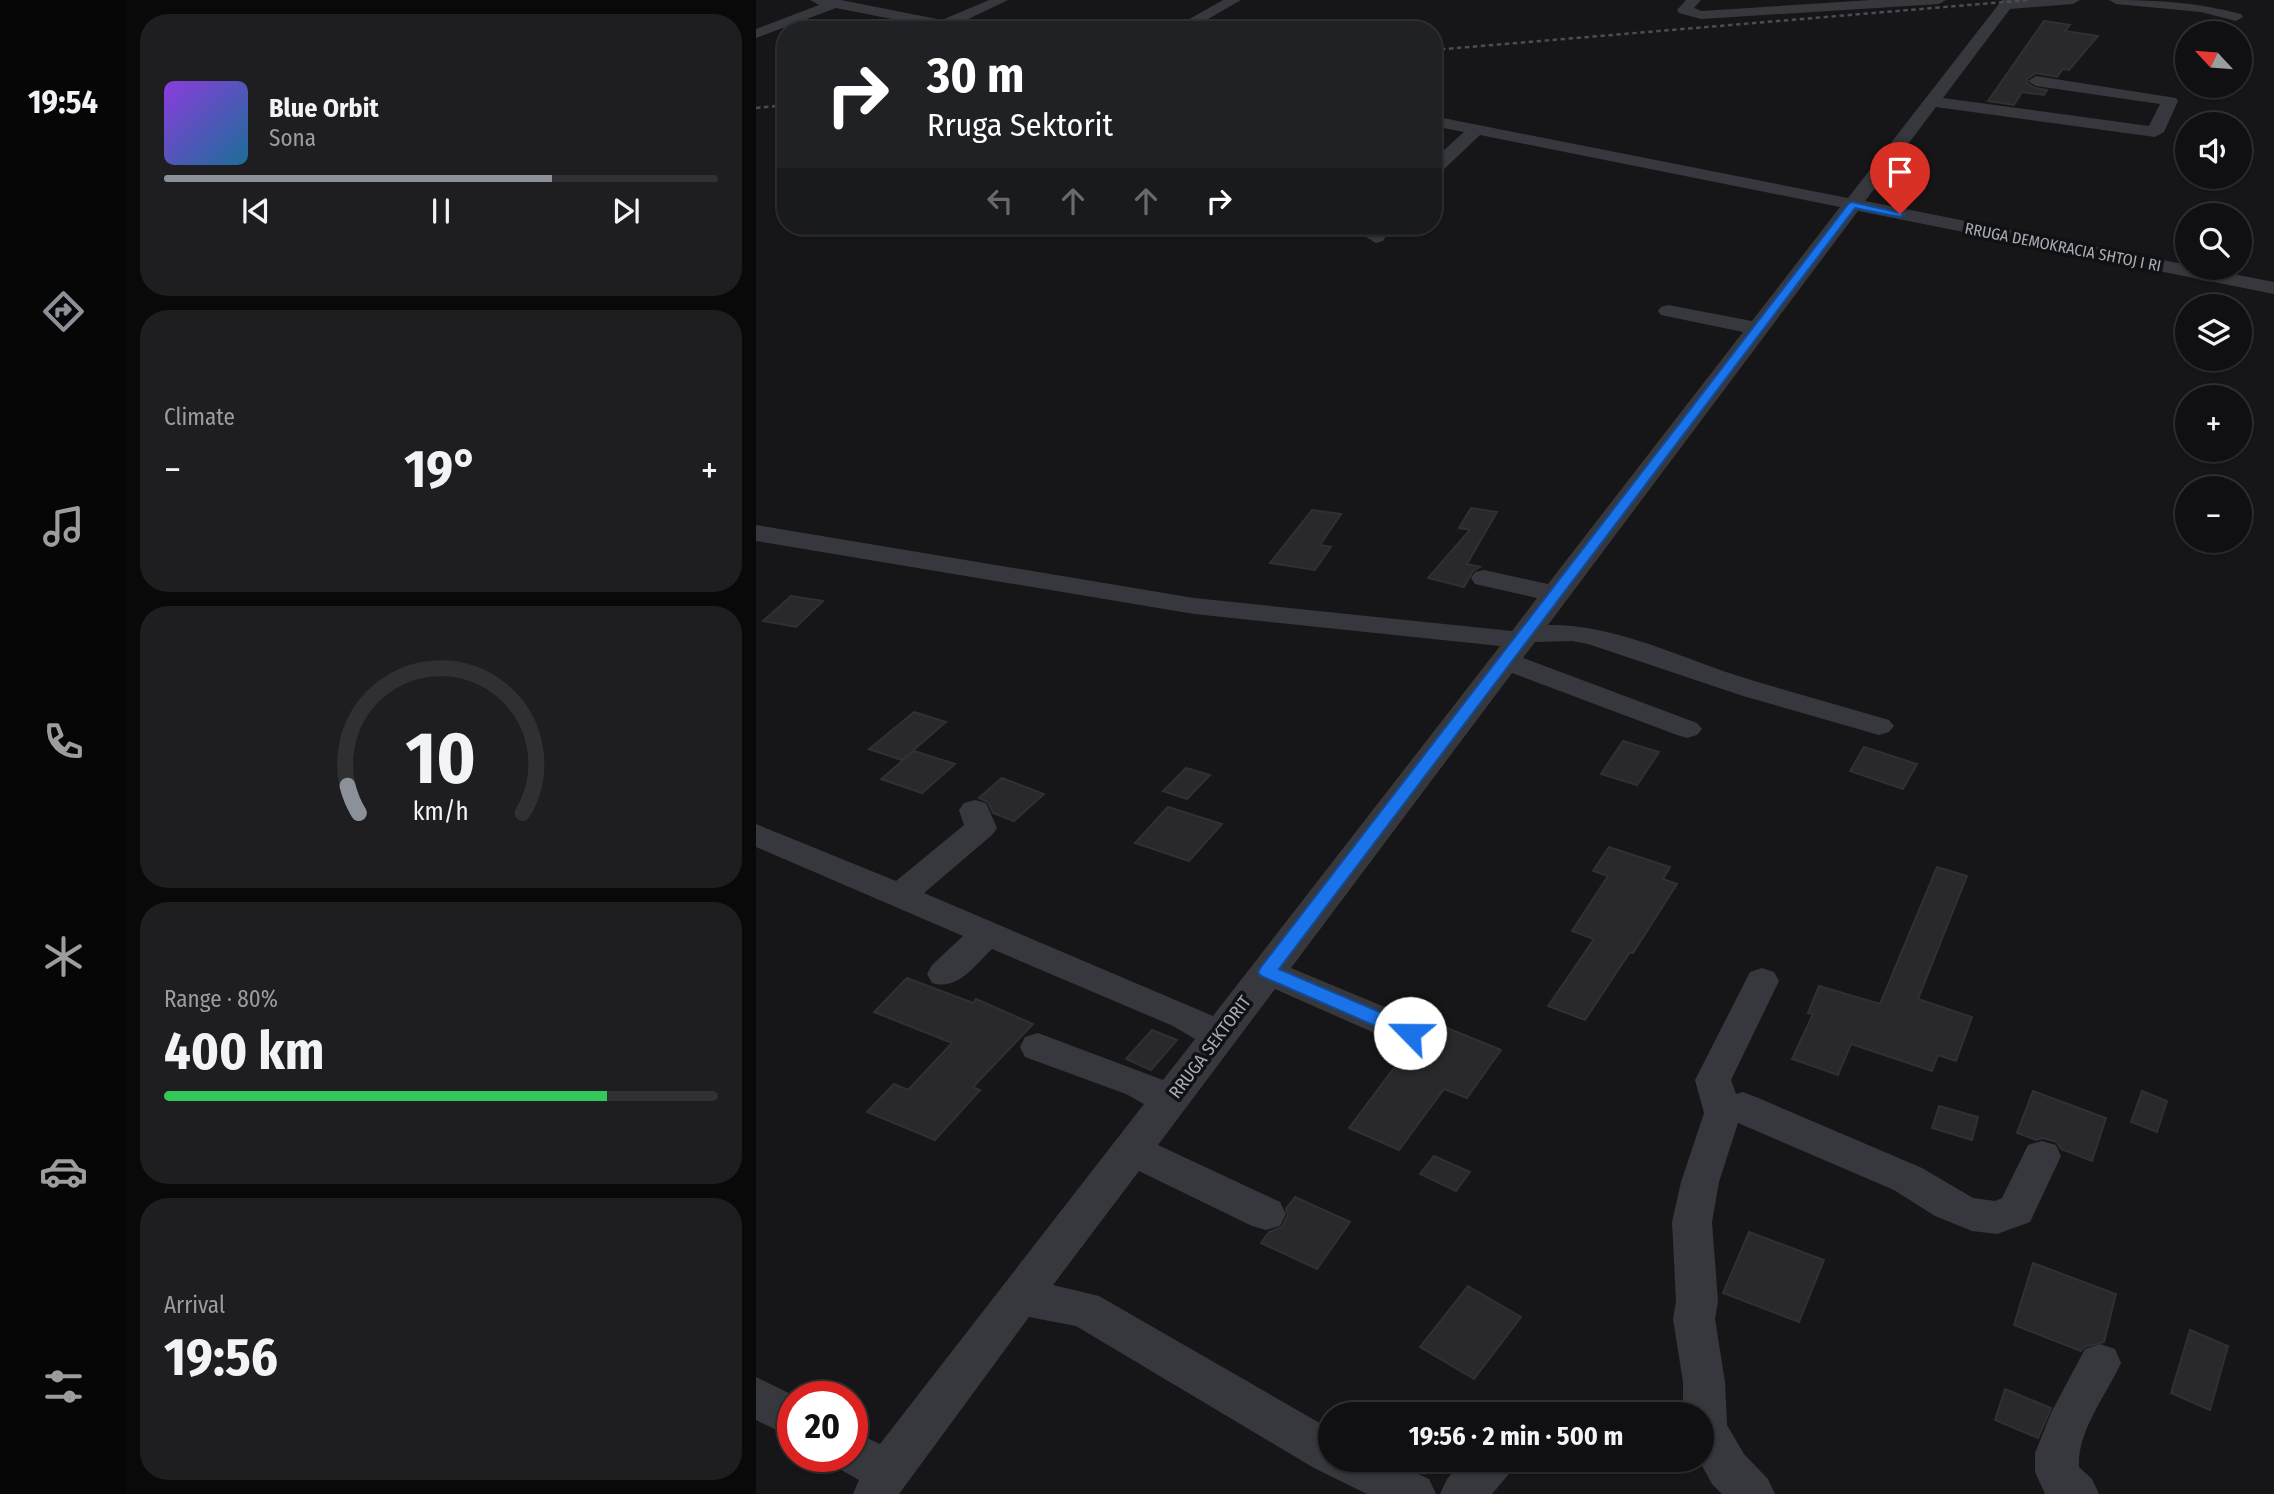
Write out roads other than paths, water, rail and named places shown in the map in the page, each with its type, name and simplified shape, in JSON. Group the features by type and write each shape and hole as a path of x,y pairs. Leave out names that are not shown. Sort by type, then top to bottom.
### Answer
{"street":[{"path":"817,0 929,21"},
{"path":"952,21 1001,0"},
{"path":"1194,21 1234,0"},
{"path":"1694,0 1684,10 1701,15 1939,0"},
{"path":"2007,2 2073,0"},
{"path":"2116,0 2201,8 2236,17"},
{"name":"RRUGA SEKTORIT","path":"872,1473 1019,1297 2007,2"},
{"path":"790,21 836,3"},
{"path":"756,34 777,26"},
{"path":"1932,101 2155,132 2170,101 2036,81"},
{"name":"RRUGA DEMOKRACIA SHTOJ I RI","path":"1442,123 2274,288"},
{"path":"1442,162 1476,130"},
{"path":"1668,311 1758,329"},
{"path":"756,533 1194,606 1517,645 1572,634 1594,637 1753,690 1879,726"},
{"path":"1485,577 1556,594"},
{"path":"899,896 981,828 975,810"},
{"path":"756,835 1185,1017 1219,1035"},
{"path":"944,974 988,933"},
{"path":"1268,972 1410,1033"},
{"path":"1752,1494 1728,1469 1705,1428 1704,1382 1694,1319 1697,1301 1692,1222 1700,1182 1723,1113 1713,1080 1762,981"},
{"path":"1038,1047 1139,1084 1169,1101"},
{"path":"1723,1113 1735,1108 1750,1110 1908,1179 1927,1193 1963,1210 1996,1219 2016,1210 2042,1156"},
{"path":"1132,1150 1266,1214"},
{"path":"1019,1297 1084,1309 1318,1445"},
{"path":"2076,1494 2067,1489 2060,1478 2055,1461 2072,1417 2101,1363"},
{"path":"756,1397 777,1409"},
{"path":"1368,1472 1413,1494"},
{"path":"1463,1494 1482,1472"}],"lane":[{"path":"1517,645 1687,729"}],"railway":[{"path":"1442,49 2028,0"},
{"path":"756,108 777,106"}]}
